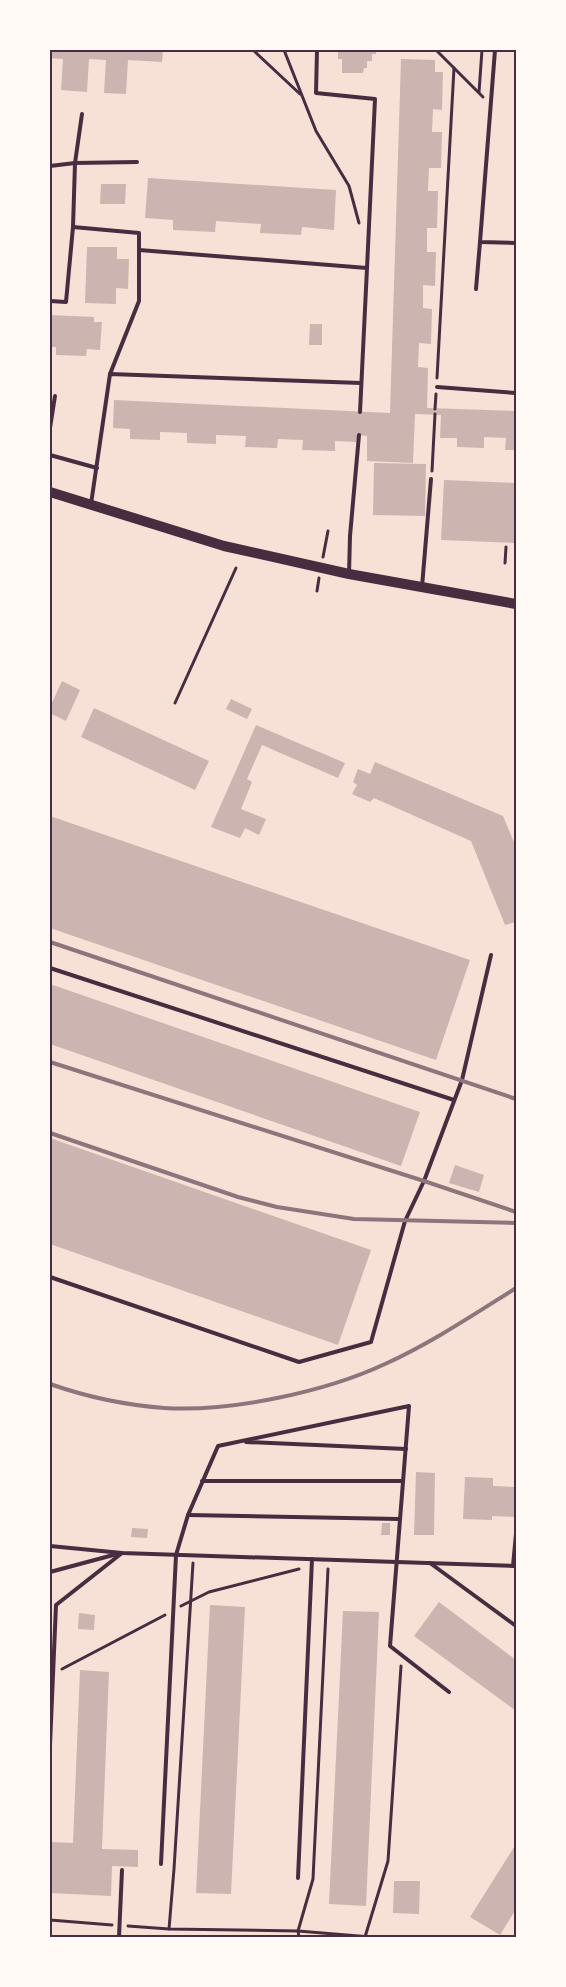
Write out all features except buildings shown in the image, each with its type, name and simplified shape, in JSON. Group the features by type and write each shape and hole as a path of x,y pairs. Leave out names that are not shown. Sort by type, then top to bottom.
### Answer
{"main road":[{"path":"50,492 224,546 349,574 516,604"}],"lane":[{"path":"317,50 316,93 375,99 360,412"},
{"path":"476,289 494,50"},
{"path":"50,301 66,302 73,227 75,163 82,114"},
{"path":"50,166 75,163 137,162"},
{"path":"73,227 139,233 139,301 110,374 91,505"},
{"path":"480,242 516,243"},
{"path":"139,250 367,268"},
{"path":"110,374 361,383"},
{"path":"437,387 516,393"},
{"path":"50,428 55,396"},
{"path":"349,574 350,536 359,436"},
{"path":"50,455 97,468"},
{"path":"422,587 431,479"},
{"path":"50,1277 299,1362 371,1342 405,1221 424,1181 462,1080 491,955"},
{"path":"50,968 454,1100"},
{"path":"161,1864 176,1555 188,1515 218,1446 409,1406 390,1646 449,1692"},
{"path":"239,1441 406,1449"},
{"path":"202,1481 403,1481"},
{"path":"188,1515 400,1519"},
{"path":"50,1546 122,1553 515,1566 516,1534"},
{"path":"50,1572 122,1553"},
{"path":"50,1745 56,1605 122,1553"},
{"path":"298,1878 312,1559"},
{"path":"430,1563 516,1626"},
{"path":"120,1937 122,1870"}],"path":[{"path":"253,50 302,97"},
{"path":"284,50 316,131 349,186 360,227"},
{"path":"436,50 490,104"},
{"path":"478,93 482,50"},
{"path":"435,409 454,68"},
{"path":"431,479 435,414"},
{"path":"504,563 506,547"},
{"path":"175,703 236,568"},
{"path":"169,1929 194,1555"},
{"path":"54,1673 209,1592 328,1562 313,1878 298,1937"},
{"path":"366,1937 388,1861 401,1655"},
{"path":"50,1920 169,1929 298,1931 371,1937"}],"railway":[{"path":"50,942 516,1099"},
{"path":"50,1062 516,1212"},
{"path":"50,1133 238,1197 277,1207 354,1219 516,1223"},
{"path":"50,1384 106,1400 164,1408 218,1407 277,1398 335,1383 385,1364 435,1338 516,1288"}]}
